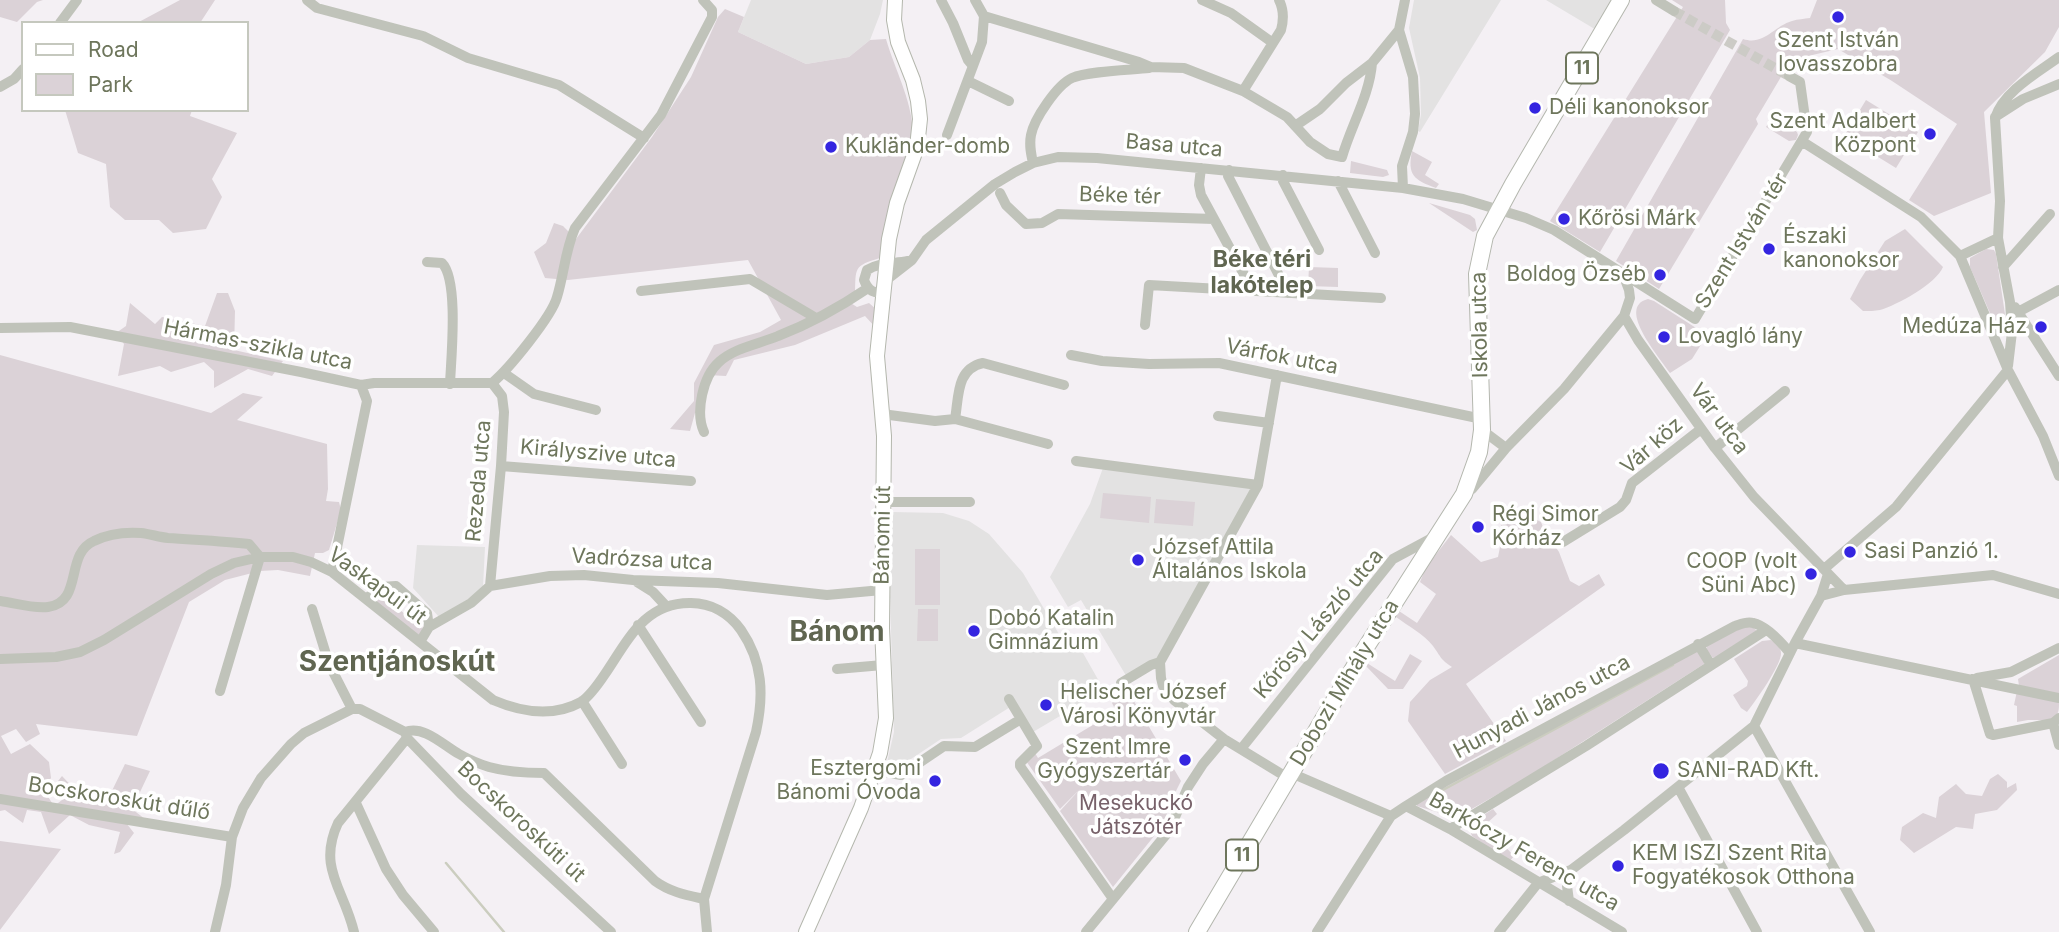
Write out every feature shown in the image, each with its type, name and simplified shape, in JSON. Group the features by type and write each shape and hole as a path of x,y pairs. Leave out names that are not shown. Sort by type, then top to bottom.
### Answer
{"main road":[{"name":"Bánomi út","path":"806,932 861,808 884,737 886,718 882,590 884,436 877,356 889,239 897,203 917,147 920,119 913,80 898,42 894,20 895,0"},
{"name":"11","path":"1495,216 1621,0"},
{"name":"Iskola utca","path":"1482,424 1477,274 1485,236 1495,216"},
{"name":"Dobozi Mihály utca","path":"1197,932 1368,643 1464,494 1479,452 1482,424"}],"street":[{"path":"61,21 77,0"},
{"path":"307,0 317,8 423,36 468,58 559,85 643,138"},
{"path":"361,385 492,383 504,373 548,317 557,299 568,245 575,228 661,116 709,25 713,13 702,0"},
{"path":"941,0 973,66"},
{"path":"947,135 982,41 984,16 975,0"},
{"path":"1202,0 1231,13 1273,43"},
{"path":"1243,91 1281,30 1284,20 1279,0"},
{"path":"1402,188 1402,166 1413,132 1415,114 1413,77 1399,30 1405,0"},
{"path":"1658,1 1674,11"},
{"path":"984,16 1151,67"},
{"path":"1296,126 1320,109 1346,83 1372,63 1399,30"},
{"path":"1499,932 1538,883 1571,870 1754,726 1821,596 1826,571 1896,507 2008,370 2010,302 1998,238 2000,201 1994,118 1998,107 2025,82 2059,57"},
{"path":"1033,163 1031,134 1047,103 1067,81 1079,76 1151,67 1184,68 1243,91 1286,117 1310,142 1328,154 1342,157 1371,80 1372,63"},
{"path":"0,87 21,71"},
{"path":"1789,76 1800,82 1807,132 1803,142 1921,217 1960,256 2008,370 2043,436 2059,476"},
{"path":"968,81 1009,101"},
{"path":"1994,118 2023,99 2059,84"},
{"name":"Szent István tér","path":"1495,216 1527,218 1554,230 1695,319 1803,142"},
{"name":"Basa utca","path":"885,286 912,260 926,240 995,184 1033,163 1058,158 1097,158 1402,188 1463,199 1495,216"},
{"path":"1201,168 1200,195 1253,291"},
{"path":"1228,170 1228,176 1288,293"},
{"path":"1283,175 1283,181 1319,250"},
{"path":"1338,181 1375,253"},
{"name":"Béke tér","path":"1000,193 1006,205 1026,224 1042,223 1058,214 1214,219"},
{"path":"2003,267 2050,214"},
{"path":"1960,256 1998,238"},
{"path":"885,286 877,293 868,288 864,280 867,270 879,264 912,260"},
{"path":"427,262 442,263 447,271 453,309 450,384"},
{"path":"1472,489 1506,448 1564,390 1624,316 1630,298 1623,274"},
{"path":"641,291 750,279 816,318"},
{"path":"1145,325 1149,285 1381,298"},
{"path":"704,432 700,416 702,392 717,363 816,318 848,302 868,288"},
{"path":"1630,298 1637,291 1647,289"},
{"path":"2018,312 2059,290"},
{"path":"2010,302 2059,376"},
{"name":"Vár utca","path":"1624,316 1715,448 1754,497 1844,590"},
{"name":"Hármas-szikla utca","path":"0,328 70,327 361,385 367,401 332,572"},
{"name":"Várfok utca","path":"1071,355 1102,361 1149,364 1219,363 1482,424"},
{"path":"955,419 962,379 974,365 984,363 1064,385"},
{"path":"504,373 534,394 596,411"},
{"path":"1277,375 1258,485 1172,638 1160,662 1161,678 1174,700 1241,750 1289,776 1391,816 1317,932"},
{"name":"Rezeda utca","path":"490,586 504,401 492,383"},
{"path":"1715,448 1785,391"},
{"path":"882,414 934,421 955,419 1048,444"},
{"path":"1218,416 1269,423"},
{"path":"1482,424 1506,448"},
{"name":"Vár köz","path":"1563,542 1620,507 1632,484 1702,429"},
{"path":"1076,461 1258,485"},
{"name":"Királyszive utca","path":"501,466 691,481"},
{"path":"884,502 970,502"},
{"path":"0,601 47,607 57,604 65,598 69,590 78,554 100,538 113,535 144,533 164,538 249,544 260,558 220,691"},
{"name":"Kőrösy László utca","path":"1241,750 1393,559 1436,536"},
{"name":"Vaskapui út","path":"0,659 56,657 79,652 104,640 211,574 234,564 260,558 293,557 332,572 493,700 530,712 562,709 582,701"},
{"name":"Vadrózsa utca","path":"420,642 429,628 471,603 490,586 550,576 584,575 718,583 827,595 882,590"},
{"path":"1821,596 1844,590 1993,575 2059,594"},
{"path":"633,580 653,592 666,606"},
{"path":"366,599 381,587 396,586 427,613 429,628"},
{"path":"622,764 582,701 598,684 638,625 653,613 666,606 698,603 713,606 726,614 746,637 762,682 761,708 704,899 707,932"},
{"path":"312,609 329,664 352,709"},
{"name":"Hunyadi János utca","path":"1391,816 1446,781 1698,645 1745,623 1752,622 1766,630"},
{"path":"638,625 701,722"},
{"path":"1450,829 1586,746 1766,630 1793,648 1973,679 2059,698"},
{"path":"1698,645 1711,665"},
{"path":"1973,679 2011,672 2059,648"},
{"path":"1121,683 1160,662"},
{"path":"837,669 883,665"},
{"path":"1973,679 1990,734 2056,721 2059,745"},
{"path":"1009,699 1037,746 1020,765 1113,899"},
{"path":"215,932 226,885 232,837 243,808 261,778 276,760 304,733 352,709 360,709 406,735"},
{"path":"874,770 901,775 944,746 975,747 1021,719"},
{"path":"1754,726 1870,932"},
{"path":"354,932 329,864 331,838 338,823 410,730 431,736 461,755 488,767 516,773 544,773 665,889 704,899"},
{"name":"Bocskoroskúti út","path":"406,735 461,794 611,932"},
{"path":"1086,932 1169,831 1188,787 1224,739"},
{"path":"1678,787 1757,932"},
{"name":"Bocskoroskút dűlő","path":"0,799 232,837"},
{"path":"356,803 386,869 430,930"},
{"name":"Barkóczy Ferenc utca","path":"1406,806 1450,829 1622,932"},
{"path":"1569,901 1567,886 1571,870"}],"shaded area":[{"path":"751,0 883,0 870,40 849,57 806,64 738,32"},
{"path":"1414,0 1501,0 1420,132 1420,78 1409,28"},
{"path":"1546,0 1614,0 1598,31"},
{"name":"József Attila Általános Iskola","path":"1104,465 1258,485 1160,662 1128,679 1081,600 1068,607 1050,577 1090,504"},
{"name":"Dobó Katalin Gimnázium","path":"892,512 943,513 969,521 989,534 1023,573 1066,646 1083,653 1104,690 1033,732 1015,704 961,738 941,739 896,769 886,767 894,732 890,597"},
{"path":"417,545 485,547 483,587 477,594 439,617 413,588"}],"green space":[{"path":"0,0 43,0 37,2 17,22 0,17"},
{"path":"180,0 215,0 201,21 141,21"},
{"path":"1672,0 1725,0 1726,23 1730,30 1600,252 1550,221 1683,7"},
{"path":"1817,0 2059,0 2059,27 2045,52 1984,112 1991,193 1934,216 1909,200 1957,124 1838,49 1791,60 1756,119 1758,124 1659,289 1616,261 1743,39 1757,40 1786,23 1810,18"},
{"path":"725,9 744,17 738,32 806,64 849,57 870,40 886,39 906,96 913,131 880,258 860,266 856,273 855,294 846,300 857,307 869,303 877,310 876,328 865,316 795,345 734,360 726,376 707,375 703,407 695,413 690,431 670,429 694,401 694,383 714,345 760,332 781,320 748,260 568,280 545,278 534,252 546,243 554,223 563,226 576,239 652,137 691,77 718,17"},
{"path":"1866,100 1918,132 1896,168 1844,136"},
{"path":"66,112 191,112 190,116 237,133 212,179 222,197 206,229 173,233 159,220 125,220 110,207 106,164 78,153"},
{"path":"1772,117 1797,132 1796,140 1789,141 1766,127"},
{"path":"1412,151 1432,162 1425,175 1439,184 1436,188 1414,176 1411,166"},
{"path":"1351,161 1387,170 1389,175 1383,177 1350,173"},
{"path":"1429,203 1470,215 1475,219 1477,230 1473,232"},
{"path":"1905,229 1943,267 1933,280 1906,299 1880,310 1863,311 1850,299 1885,241"},
{"path":"1986,249 1994,250 1996,254 2006,321 2002,329 1993,320 1970,267 1970,258"},
{"path":"1309,267 1338,268 1338,287 1308,286"},
{"path":"217,293 228,293 235,311 234,350 283,361 272,376 248,369 214,388 214,371 204,362 171,372 160,366 118,376 124,344 116,333 126,326 130,303 155,324 162,317 205,326"},
{"path":"1648,299 1707,335 1692,359 1670,373 1650,346 1638,322 1636,312 1639,304"},
{"path":"0,355 211,413 243,393 263,397 237,420 327,444 326,501 339,502 341,510 329,550 315,553 310,576 278,570 260,571 225,580 189,602 137,736 36,724 40,734 26,742 16,729 1,736 11,754 30,744 49,762 51,778 43,789 54,806 70,794 58,781 62,776 82,797 106,803 125,764 150,771 132,809 145,819 123,819 134,833 120,852 114,854 120,832 89,825 70,815 49,834 41,812 27,810 23,823 5,810 0,811"},
{"path":"1103,493 1151,497 1149,523 1100,518"},
{"path":"1156,499 1195,502 1193,526 1154,523"},
{"path":"1537,520 1541,522 1559,552 1570,581 1579,586 1599,574 1605,585 1466,684 1506,741 1445,774 1408,721 1410,702 1430,680 1452,667 1425,638 1396,617 1399,611 1417,623 1436,594 1420,582 1426,567 1451,535 1481,562 1498,557 1502,537 1501,525 1509,522 1525,528"},
{"path":"915,549 940,549 940,605 915,605"},
{"path":"382,590 390,591 384,597 415,622 421,618 423,633 418,638 375,601 376,594"},
{"path":"918,609 938,609 938,641 917,641"},
{"path":"1743,626 1753,627 1756,632 1713,658 1706,649 1708,644"},
{"path":"1771,640 1780,649 1780,658 1747,712 1733,695 1747,686 1748,681 1734,659 1762,641"},
{"path":"1693,651 1699,652 1704,664 1526,778 1456,818 1417,806 1416,803"},
{"path":"1410,654 1422,661 1403,689 1388,689 1366,666 1367,663 1395,681"},
{"path":"2059,655 2059,694 2019,686 2018,679"},
{"name":"Mesekuckó Játszótér","path":"1125,686 1181,781 1163,825 1113,887 1060,811 1080,789 1060,809 1026,761 1035,753 1038,758 1116,711 1112,703"},
{"path":"2017,691 2059,702 2057,714 2051,720 2017,722 2017,706 2014,705"},
{"path":"1998,774 2007,782 2007,788 2016,783 2017,790 1997,810 1975,814 1973,829 1956,827 1914,853 1900,840 1902,827 1923,813 1936,818 1939,797 1956,784 1966,794 1982,796 1990,779"},
{"path":"1493,809 1497,814 1485,825 1514,856 1509,862 1472,836 1469,828 1471,823"},
{"path":"0,841 61,849 0,930"}],"waterway":[{"path":"1431,808 1430,797 1673,665"},
{"path":"446,863 504,932"}],"tunnel":[{"path":"1674,11 1789,76"}],"place":[{"name":"Szent István lovasszobra","path":"1838,17"},
{"name":"Déli kanonoksor","path":"1535,108"},
{"name":"Szent Adalbert Központ","path":"1930,134"},
{"name":"Kukländer-domb","path":"831,147"},
{"name":"Kőrösi Márk","path":"1564,219"},
{"name":"Északi kanonoksor","path":"1769,249"},
{"name":"Boldog Özséb","path":"1660,275"},
{"name":"Medúza Ház","path":"2041,327"},
{"name":"Lovagló lány","path":"1664,337"},
{"name":"Régi Simor Kórház","path":"1478,527"},
{"name":"Sasi Panzió 1.","path":"1850,552"},
{"name":"József Attila Általános Iskola","path":"1138,560"},
{"name":"COOP (volt Süni Abc)","path":"1811,574"},
{"name":"Dobó Katalin Gimnázium","path":"974,631"},
{"name":"Helischer József Városi Könyvtár","path":"1046,705"},
{"name":"Szent Imre Gyógyszertár","path":"1185,760"},
{"name":"SANI-RAD Kft.","path":"1661,771"},
{"name":"Esztergomi Bánomi Óvoda","path":"935,781"},
{"name":"KEM ISZI Szent Rita Fogyatékosok Otthona","path":"1618,866"}],"district":[{"name":"Béke téri lakótelep","path":"1262,273"},
{"name":"Bánom","path":"837,633"},
{"name":"Szentjánoskút","path":"397,663"}]}
